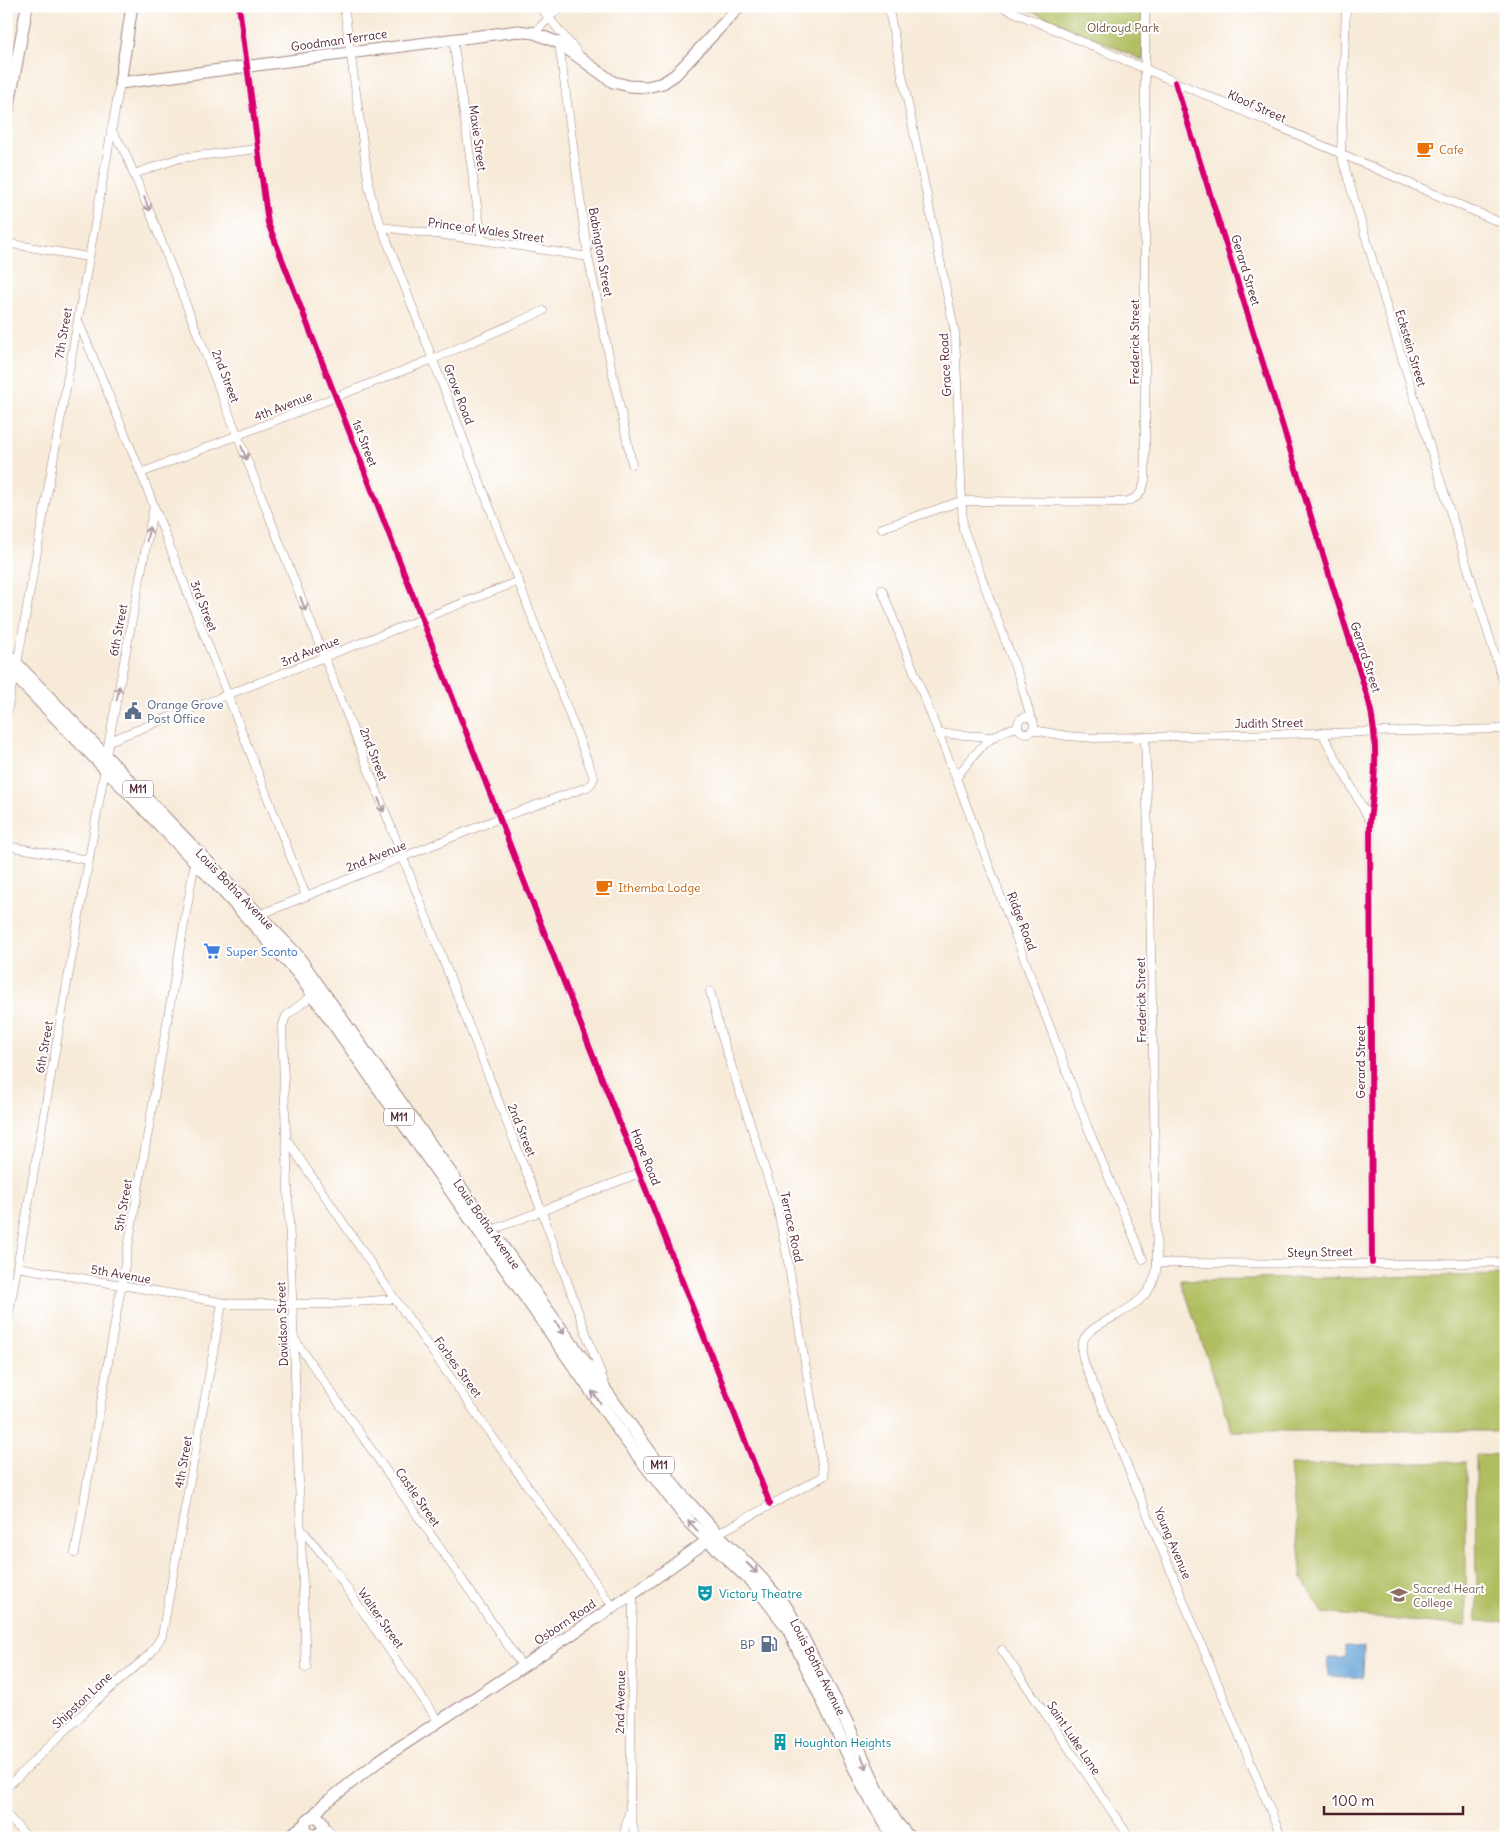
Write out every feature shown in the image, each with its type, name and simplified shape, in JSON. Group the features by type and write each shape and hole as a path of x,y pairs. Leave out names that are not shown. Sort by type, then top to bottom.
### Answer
{"main road":[{"path":"6,121 27,6"},
{"name":"7th Street","path":"120,83 132,6"},
{"name":"Goodman Terrace","path":"120,83 508,31 534,33 559,43 604,76 619,84 642,87 660,84 675,75 740,6"},
{"name":"Louis Botha Avenue","path":"6,653 12,668 260,915 306,966 711,1537 754,1584 788,1628 864,1788 894,1838"},
{"name":"Louis Botha Avenue","path":"106,762 286,958 314,994 623,1436 672,1502 761,1578 788,1610 846,1721 877,1789 896,1822 909,1838"},
{"name":"Osborn Road","path":"287,1838 315,1821 329,1802 380,1760 633,1594 711,1537"},
{"path":"314,1836 307,1832 315,1821"}],"street":[{"name":"1st Street","path":"238,6 268,223 500,818"},
{"name":"Grove Road","path":"344,6 369,187 381,227 594,778"},
{"path":"539,6 586,63"},
{"path":"534,33 561,6"},
{"name":"Grace Road","path":"888,6 955,333 961,501 966,536 1020,680 1031,718"},
{"name":"Kloof Street","path":"1000,6 1506,225"},
{"name":"Frederick Street","path":"961,501 1124,502 1136,498 1142,492 1145,470 1145,6"},
{"name":"Eckstein Street","path":"1346,6 1342,155 1401,357 1506,690"},
{"name":"Maxie Street","path":"453,38 482,240"},
{"name":"Babington Street","path":"559,43 588,257 632,464"},
{"name":"Gerard Street","path":"1175,82 1369,702 1376,731 1375,769 1370,821 1372,1263"},
{"name":"7th Street","path":"6,718 12,668 79,324 88,257 120,83"},
{"name":"2nd Street","path":"111,128 119,138 134,174 542,1212 592,1343 607,1390"},
{"path":"134,174 180,158 258,149"},
{"name":"Prince of Wales Street","path":"381,227 482,240 588,257"},
{"path":"6,242 88,257"},
{"path":"433,358 542,311"},
{"name":"3rd Street","path":"79,324 141,473 153,508 306,896"},
{"name":"4th Avenue","path":"141,473 336,398 433,358"},
{"path":"882,528 961,501"},
{"name":"6th Street","path":"6,1330 106,762 108,741 153,508"},
{"name":"3rd Avenue","path":"108,741 519,581"},
{"name":"Ridge Road","path":"882,590 956,778 1085,1119 1142,1260"},
{"path":"1027,717 1031,718 1034,723 1033,730 1022,733 1018,727 1020,719 1027,717"},
{"path":"956,778 992,737 1001,731 1018,727"},
{"name":"Judith Street","path":"1033,730 1077,737 1144,737 1506,729"},
{"path":"938,733 992,737"},
{"name":"Gerard Street","path":"1322,733 1370,821"},
{"name":"Frederick Street","path":"1144,737 1150,899 1157,1263"},
{"name":"2nd Avenue","path":"260,915 500,818 587,787 594,778"},
{"name":"Hope Road","path":"500,818 770,1504"},
{"path":"6,846 89,860"},
{"name":"5th Street","path":"75,1553 195,861"},
{"name":"Terrace Road","path":"710,991 720,1031 776,1206 788,1261 824,1476"},
{"name":"Davidson Street","path":"306,1668 282,1024 286,1016 314,994"},
{"name":"Forbes Street","path":"287,1140 395,1298 612,1607"},
{"path":"492,1230 640,1173"},
{"name":"Steyn Street","path":"1157,1263 1506,1262"},
{"name":"Young Avenue","path":"1157,1263 1157,1274 1152,1285 1137,1303 1091,1331 1083,1341 1082,1351 1094,1386 1282,1838"},
{"name":"5th Avenue","path":"18,1267 222,1303 293,1305 395,1298"},
{"name":"4th Street","path":"166,1624 222,1303"},
{"name":"Castle Street","path":"295,1340 523,1667"},
{"name":"Osborn Road","path":"711,1537 824,1476"},
{"name":"Walter Street","path":"302,1530 328,1561 439,1722"},
{"name":"2nd Avenue","path":"633,1594 630,1810 635,1838"},
{"name":"Shipston Lane","path":"6,1788 97,1700 150,1654 162,1636 166,1624"},
{"name":"Saint Luke Lane","path":"1002,1650 1130,1838"},
{"name":"2nd Avenue","path":"623,1838 630,1810"},
{"path":"6,1814 28,1838"},
{"path":"315,1821 337,1838"}],"green space":[{"name":"Oldroyd Park","path":"1020,6 1144,6 1143,60"},
{"path":"1506,1275 1506,1431 1232,1431 1181,1280"},
{"path":"1476,1454 1506,1455 1506,1622 1477,1621"},
{"path":"1466,1462 1466,1626 1322,1613 1302,1578 1290,1465"}],"water":[{"path":"1345,1646 1364,1647 1363,1678 1328,1676 1329,1658 1345,1658"}],"cycle path":[{"path":"239,6 268,223 524,881 770,1504"},
{"path":"1175,82 1369,702 1372,717 1375,747 1370,821 1372,1263"}],"place":[{"name":"Cafe","path":"1425,149"},
{"name":"Orange Grove Post Office","path":"133,711"},
{"name":"Ithemba Lodge","path":"604,887"},
{"name":"Super Sconto","path":"212,951"},
{"name":"Victory Theatre","path":"705,1593"},
{"name":"Sacred Heart College","path":"1399,1595"},
{"name":"BP","path":"769,1644"},
{"name":"Houghton Heights","path":"780,1742"}]}
